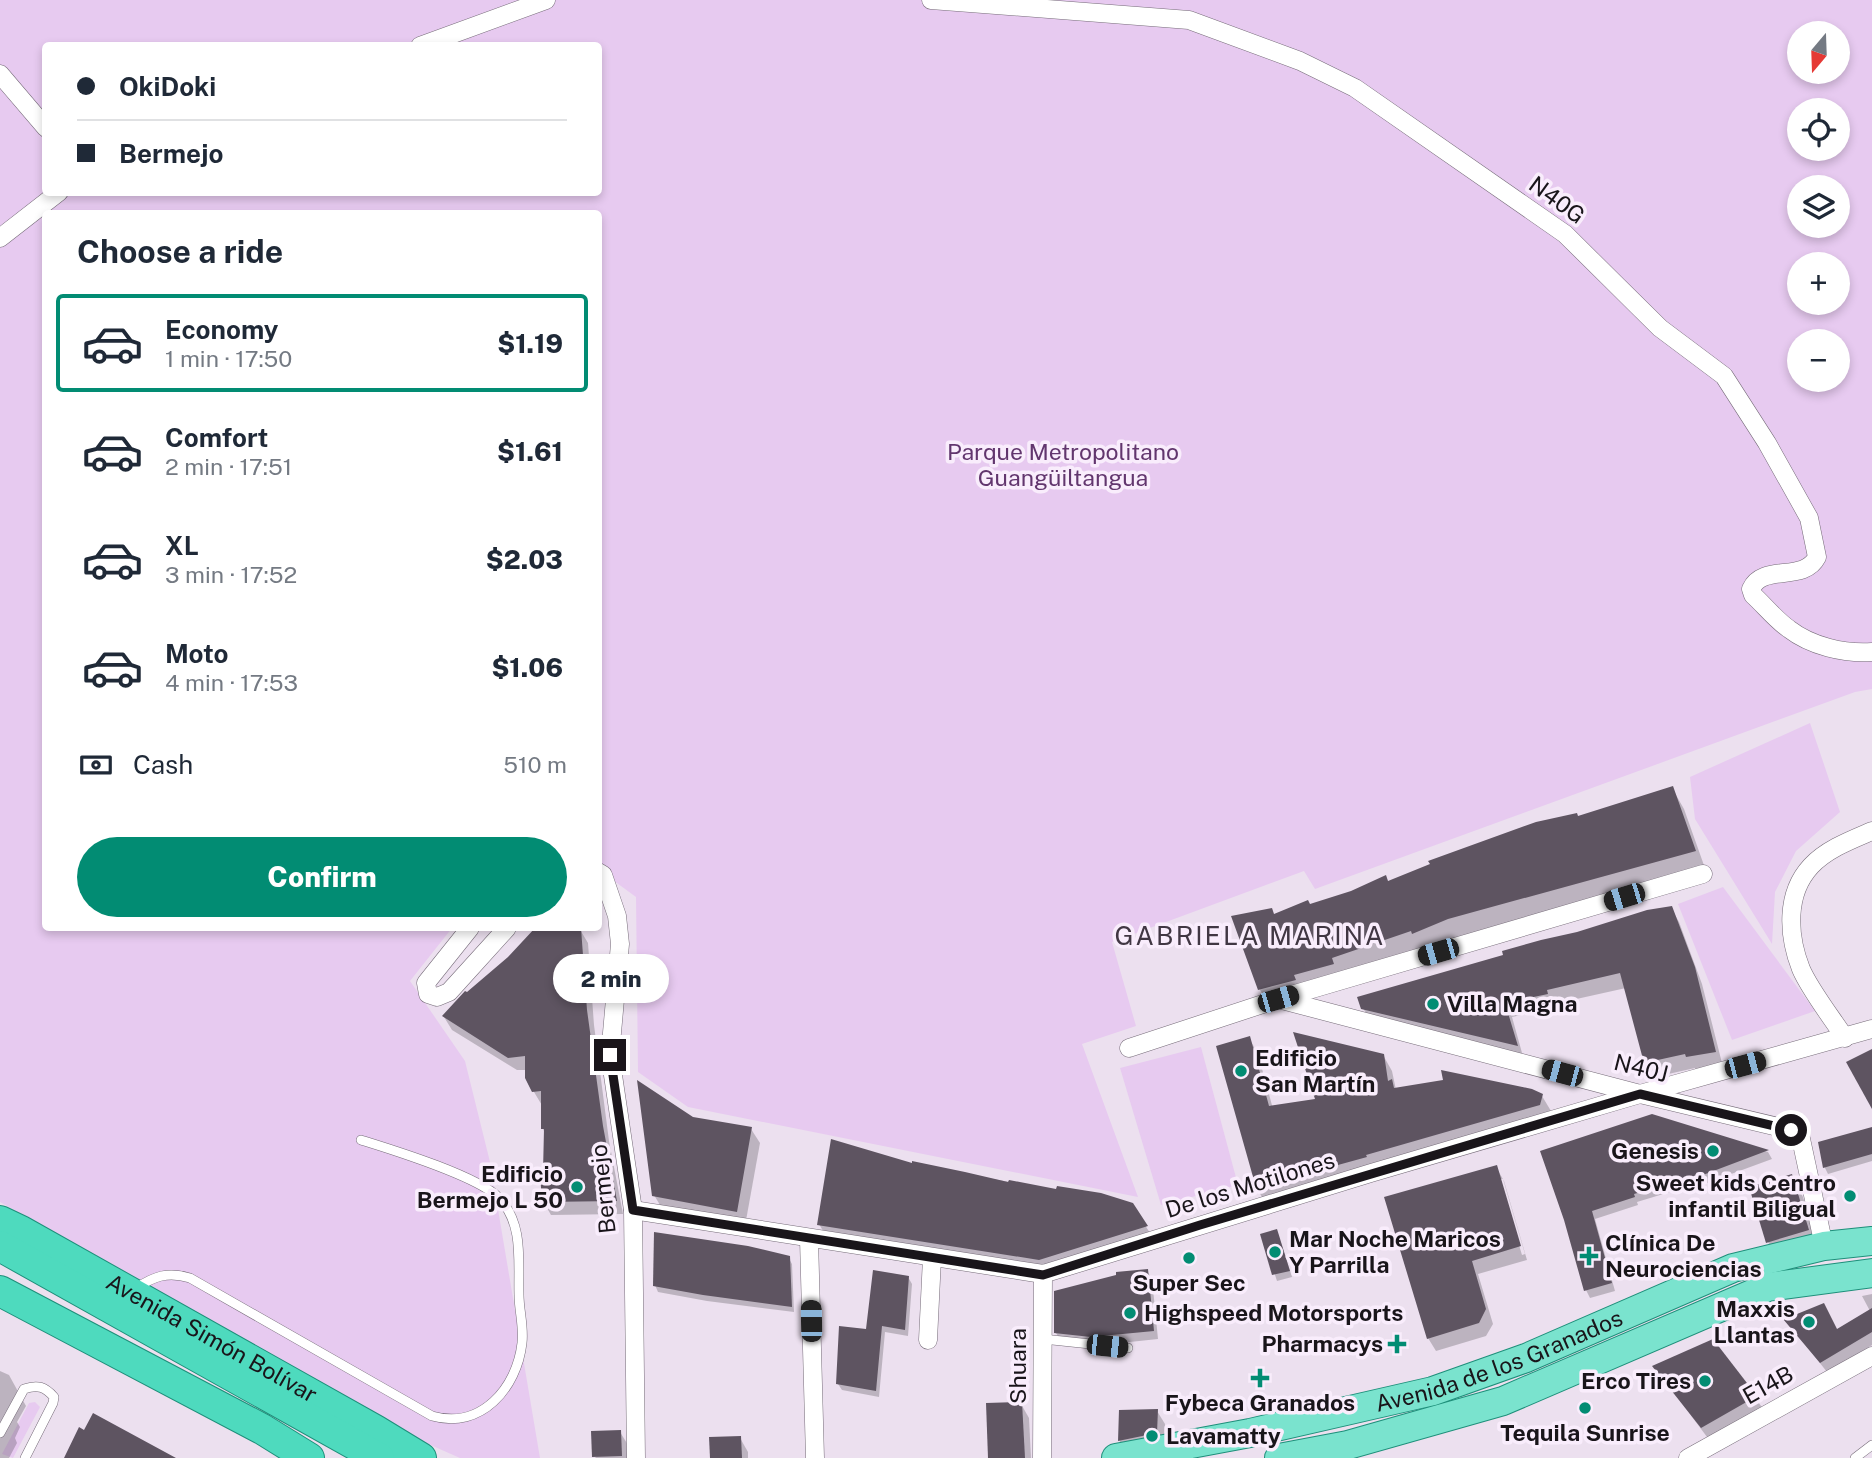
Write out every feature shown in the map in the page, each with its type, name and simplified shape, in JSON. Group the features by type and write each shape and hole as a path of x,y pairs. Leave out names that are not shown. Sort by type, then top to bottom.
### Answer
{"highway":[{"name":"Avenida Simón Bolívar","path":"0,1222 21,1231 421,1458"},
{"path":"0,1246 379,1458"},
{"path":"0,1291 262,1429 310,1458"}],"main road":[{"name":"Avenida de los Granados","path":"1116,1458 1250,1433 1433,1391 1526,1358 1733,1268 1847,1243 1859,1233 1872,1229"},
{"name":"Avenida de los Granados","path":"1279,1458 1336,1453 1503,1401 1768,1287 1872,1273"}],"street":[{"path":"431,42 545,0"},
{"name":"N40G","path":"931,0 1189,20 1300,61 1355,88 1565,234 1660,328 1724,376 1767,443 1809,518 1817,556 1811,566 1801,571 1760,579 1751,589 1752,595 1789,629 1818,645 1872,652"},
{"path":"0,74 42,123"},
{"path":"0,237 54,196"},
{"path":"1845,1038 1802,970 1791,934 1793,897 1811,866 1840,845 1872,831"},
{"name":"Bermejo","path":"602,874 617,916 620,944 610,1055 633,1210 636,1458"},
{"path":"1129,1048 1278,999 1703,874"},
{"path":"602,904 617,916"},
{"path":"468,931 426,983 428,994 436,997 449,992 504,931"},
{"name":"N40J","path":"1278,999 1640,1094 1791,1130 1801,1139 1847,1243"},
{"name":"De los Motilones","path":"633,1210 1043,1275 1640,1094 1872,1029"},
{"path":"809,1238 815,1458"},
{"path":"928,1340 932,1258"},
{"name":"Shuara","path":"1042,1458 1043,1275"},
{"name":"E14B","path":"1688,1458 1872,1356"}],"lane":[{"path":"131,1293 158,1277 174,1273 182,1275 222,1295 432,1416 456,1420 483,1409 501,1395 515,1373 522,1341 519,1241 509,1213 499,1198 486,1188 362,1140"},
{"path":"1043,1339 1128,1348"},
{"path":"0,1433 24,1389 32,1386 46,1389 54,1397 25,1458"},
{"path":"1856,1458 1872,1446"}],"green space":[{"name":"Parque Metropolitano Guangüiltangua","path":"0,0 1872,0 1872,689 1855,692 1315,889 1304,871 1112,942 1136,1026 1082,1044 1138,1197 688,1107 638,1072 636,897 602,872 602,210 42,210 42,931 450,931 410,981 465,1061 490,1162 540,1458 460,1458 426,1443 0,1202"},
{"path":"1810,723 1840,812 1796,851 1775,892 1772,944 1695,819 1690,777"},
{"path":"1723,887 1815,1011 1732,1040 1678,904"},
{"path":"1201,1047 1238,1185 1161,1205 1120,1068"},
{"path":"35,1402 40,1407 13,1458 2,1454 29,1403"}],"building":[{"path":"1673,786 1696,851 1448,919 1412,934 1411,931 1332,958 1334,964 1294,975 1296,980 1258,990 1231,916 1272,908 1274,914 1308,900 1310,904 1351,891 1386,875 1388,881 1430,864 1428,861 1536,822 1577,813 1578,816"},
{"path":"1672,906 1695,967 1716,1052 1686,1057 1685,1054 1644,1063 1620,973 1547,990 1548,994 1505,1003 1518,1046 1361,1009 1357,997 1503,955 1502,951 1577,932 1647,910"},
{"path":"532,931 581,931 587,1010 603,1126 617,1201 542,1202 540,1173 543,1172 544,1129 541,1129 541,1091 532,1092 525,1078 525,1056 508,1058 442,1016 465,991 508,957"},
{"path":"1293,1032 1384,1054 1388,1081 1392,1079 1394,1088 1443,1080 1441,1070 1532,1089 1543,1094 1540,1105 1366,1155 1367,1157 1257,1191 1216,1046 1250,1036 1269,1106 1315,1099"},
{"path":"1872,1049 1872,1109 1846,1062"},
{"path":"637,1080 693,1117 752,1127 737,1212 652,1196"},
{"path":"1652,1114 1769,1150 1679,1184 1678,1181 1634,1194 1635,1197 1592,1211 1612,1283 1584,1291 1564,1220 1540,1151"},
{"path":"1872,1127 1872,1154 1823,1168 1818,1142"},
{"path":"831,1139 912,1163 1008,1182 1009,1180 1056,1189 1057,1186 1101,1193 1133,1203 1148,1226 1039,1260 817,1225"},
{"path":"1497,1165 1521,1246 1472,1261 1486,1309 1479,1323 1427,1339 1384,1197"},
{"path":"1792,1174 1809,1230 1766,1243 1749,1187"},
{"name":"Mar Noche Maricos Y Parrilla","path":"1277,1229 1290,1271 1272,1275 1260,1234"},
{"path":"654,1232 748,1246 790,1256 792,1307 653,1286"},
{"path":"1148,1269 1154,1331 1091,1337 1054,1333 1054,1291 1116,1275 1116,1272"},
{"path":"873,1270 909,1276 905,1330 882,1326 876,1391 836,1384 839,1326 866,1329"},
{"name":"Maxxis Llantas","path":"1824,1303 1837,1329 1872,1308 1872,1332 1820,1363 1778,1313 1797,1314"},
{"name":"Erco Tires","path":"1713,1339 1757,1396 1701,1428 1652,1366"},
{"path":"1022,1402 1025,1458 988,1458 986,1403"},
{"path":"1158,1409 1157,1433 1118,1441 1119,1410"},
{"path":"93,1413 176,1458 64,1458 79,1427 84,1430"},
{"path":"621,1430 622,1456 592,1457 591,1431"},
{"path":"741,1436 742,1458 710,1458 709,1437"}],"place":[{"name":"Villa Magna","path":"1433,1004"},
{"name":"Edificio San Martín","path":"1241,1071"},
{"name":"Genesis","path":"1713,1151"},
{"name":"Edificio Bermejo L 50","path":"577,1187"},
{"name":"Sweet kids Centro infantil Biligual","path":"1850,1196"},
{"name":"Mar Noche Maricos Y Parrilla","path":"1275,1252"},
{"name":"Clínica De Neurociencias","path":"1589,1256"},
{"name":"Super Sec","path":"1189,1258"},
{"name":"Highspeed Motorsports","path":"1130,1313"},
{"name":"Maxxis Llantas","path":"1809,1322"},
{"name":"Pharmacys","path":"1397,1344"},
{"name":"Fybeca Granados","path":"1260,1378"},
{"name":"Erco Tires","path":"1705,1381"},
{"name":"Tequila Sunrise","path":"1585,1408"},
{"name":"Lavamatty","path":"1152,1436"}],"district":[{"name":"GABRIELA MARINA","path":"1250,936"}],"route":[{"path":"610,1055 633,1210 1043,1275 1371,1173 1640,1094 1791,1130"}]}
